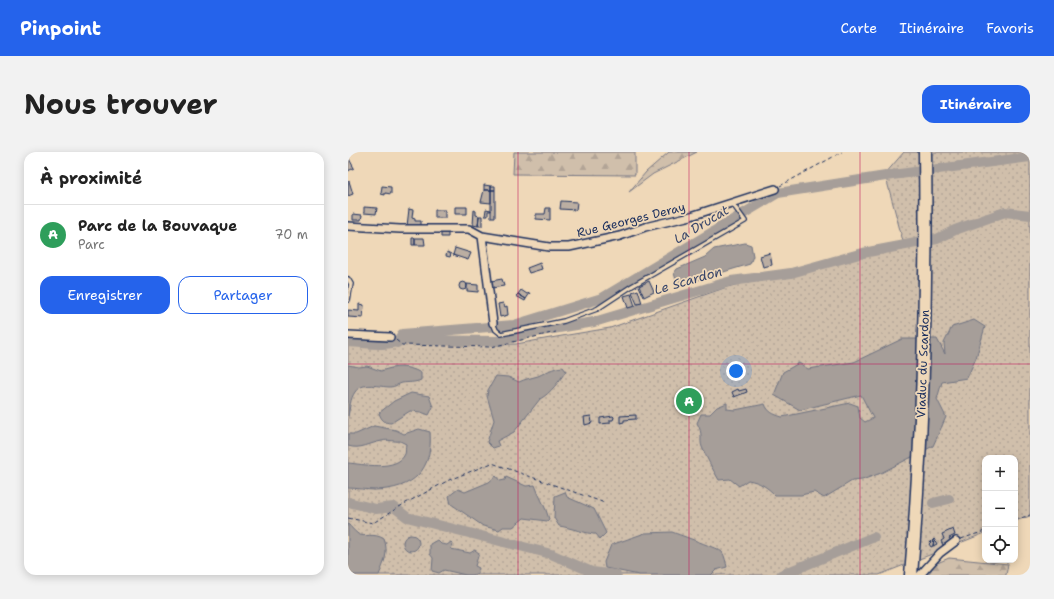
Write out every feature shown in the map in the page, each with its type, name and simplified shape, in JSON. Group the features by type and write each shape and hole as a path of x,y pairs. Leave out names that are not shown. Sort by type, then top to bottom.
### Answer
{"highway":[{"name":"Viaduc du Scardon","path":"912,575 923,395 926,277 925,152"},
{"name":"Viaduc du Scardon","path":"919,575 926,469 931,343 932,152"}],"street":[{"name":"Rue Georges Deray","path":"348,226 400,229 469,229 482,236 549,247 569,247 620,236 645,226 691,216 775,189"},
{"path":"482,236 495,327"},
{"path":"348,335 393,338"},
{"path":"919,575 940,553 956,541"}],"lane":[{"path":"495,327 501,334 564,321 597,309 632,286 745,221 732,202"},
{"path":"348,279 351,284 348,300"}],"path":[{"path":"775,189 842,152"},
{"path":"393,338 402,345 491,347 556,332"},
{"path":"348,518 373,523 404,504 449,480 492,463 605,503"},
{"path":"1018,519 1030,515"},
{"path":"956,541 982,532"}],"green space":[{"path":"514,152 635,152 635,175 513,174"},
{"path":"669,152 697,152 653,174 629,192 646,172"},
{"path":"904,152 1030,152 1030,516 1018,520 1018,455 982,455 982,534 879,575 348,575 348,338 406,343 479,345 516,344 610,328 727,287 904,245 885,174"},
{"path":"949,558 982,561 982,563 1008,564 1006,575 928,575 935,564"}],"water":[{"path":"745,243 751,245 753,256 750,264 687,283 676,280 674,273 677,269 705,257 714,249"},
{"path":"974,320 985,327 976,358 967,378 942,382 937,399 946,417 933,446 881,473 862,480 852,481 824,498 814,492 801,495 775,495 763,485 756,482 748,480 739,486 730,479 719,480 701,444 701,434 697,423 701,414 710,414 717,407 727,403 727,409 735,410 765,404 771,412 782,417 850,403 858,406 860,418 865,422 873,418 861,395 800,410 774,395 783,372 799,363 808,369 854,362 902,339 937,339 945,354 944,343 952,327"},
{"path":"348,365 359,367 367,366 381,371 396,367 416,370 421,373 421,380 402,383 392,387 371,385 362,387 353,395 348,416"},
{"path":"563,367 566,371 548,394 540,399 514,432 497,441 499,446 493,448 487,442 494,420 487,396 488,390 496,376 508,377 519,382 553,369"},
{"path":"411,393 429,396 433,407 429,415 421,412 410,411 391,423 383,420 379,413 394,401"},
{"path":"374,426 396,430 404,434 419,429 430,432 428,457 424,467 418,475 400,486 389,489 375,490 348,488 348,463 379,466 387,465 401,460 405,454 406,444 400,441 384,440 365,446 348,446 348,434 356,434"},
{"path":"496,476 500,481 505,480 506,477 526,486 535,485 549,519 547,521 524,518 513,527 503,527 499,530 483,526 451,504 449,496 458,489 465,492 489,482"},
{"path":"565,492 567,497 594,509 606,533 600,539 596,534 559,526 554,518 555,496"},
{"path":"348,524 360,535 377,536 384,539 386,553 379,575 348,575"},
{"path":"672,532 720,550 724,555 727,567 716,570 711,575 639,575 605,568 604,562 611,545 645,533"},
{"path":"411,535 417,537 419,543 417,549 411,551 405,549 403,543 405,537"},
{"path":"437,540 441,544 447,545 451,542 453,544 451,549 470,553 475,550 479,553 475,566 479,568 478,573 466,575 444,570 439,573 432,571 433,558 430,554 430,544"}],"building":[{"path":"348,157 354,168 348,171"},
{"path":"349,181 353,194 348,196 348,182"},
{"path":"484,185 491,186 491,190 484,190"},
{"path":"382,186 391,187 391,194 381,194"},
{"path":"491,186 495,186 495,190 491,190"},
{"path":"484,190 491,190 491,203 481,202"},
{"path":"491,190 495,190 495,217 491,217"},
{"path":"561,201 577,202 576,210 560,209"},
{"path":"364,207 377,208 376,214 364,213"},
{"path":"455,207 467,207 467,214 455,214"},
{"path":"546,208 550,208 550,220 536,219 536,214 545,214"},
{"path":"409,209 413,210 412,218 415,219 415,221 421,221 421,226 407,226"},
{"path":"486,209 491,210 488,211 488,216 485,216"},
{"path":"435,210 445,210 445,218 435,218"},
{"path":"474,210 476,211 476,215 479,216 478,226 473,225"},
{"path":"353,214 362,215 361,220 353,220"},
{"path":"479,216 482,216 482,226 478,226"},
{"path":"441,233 448,233 448,237 441,237"},
{"path":"412,238 415,238 415,245 412,245"},
{"path":"415,238 424,238 425,245 415,245"},
{"path":"455,248 471,253 468,260 453,255"},
{"path":"447,252 451,254 450,257 446,256"},
{"path":"770,253 772,265 763,267 760,256"},
{"path":"540,263 542,269 529,273 527,268"},
{"path":"502,279 504,286 492,288 491,281"},
{"path":"649,281 654,292 644,297 639,286"},
{"path":"463,282 466,283 466,289 463,290 460,289 459,286 460,283"},
{"path":"467,284 478,285 478,292 467,291"},
{"path":"521,290 527,294 530,293 526,299 518,294"},
{"path":"638,290 642,303 637,304 632,292"},
{"path":"518,294 526,299 525,301 516,296"},
{"path":"631,294 635,306 628,308 624,296"},
{"path":"503,303 505,307 507,306 508,315 500,317 498,304"},
{"path":"359,304 364,305 363,318 348,317 348,310 359,311"},
{"path":"738,389 739,391 746,389 747,392 734,397 732,392"},
{"path":"694,408 695,412 691,413 690,409"},
{"path":"636,415 636,419 624,420 624,422 620,423 620,416"},
{"path":"591,416 592,423 585,425 584,417"},
{"path":"613,416 613,420 610,420 610,423 600,424 600,418"},
{"path":"953,529 955,535 949,538 951,541 943,545 941,541 944,539 942,534"},
{"path":"934,539 937,544 933,546"},
{"path":"934,539 933,546 931,547 929,544"}],"waterway":[{"name":"La Drucat","path":"397,343 402,334 514,325 602,298 778,193 892,175 1030,157"},
{"name":"Le Scardon","path":"348,342 384,344 404,340 500,341 529,333 594,322 731,281 791,273 863,253 937,239 955,230 1005,212 1030,215"},
{"path":"933,503 949,499"},
{"path":"348,502 376,509 394,507 407,517 551,554 592,572 616,575"},
{"path":"781,575 874,537"}],"place":[{"name":"Parc de la Bouvaque","path":"689,401"}]}
